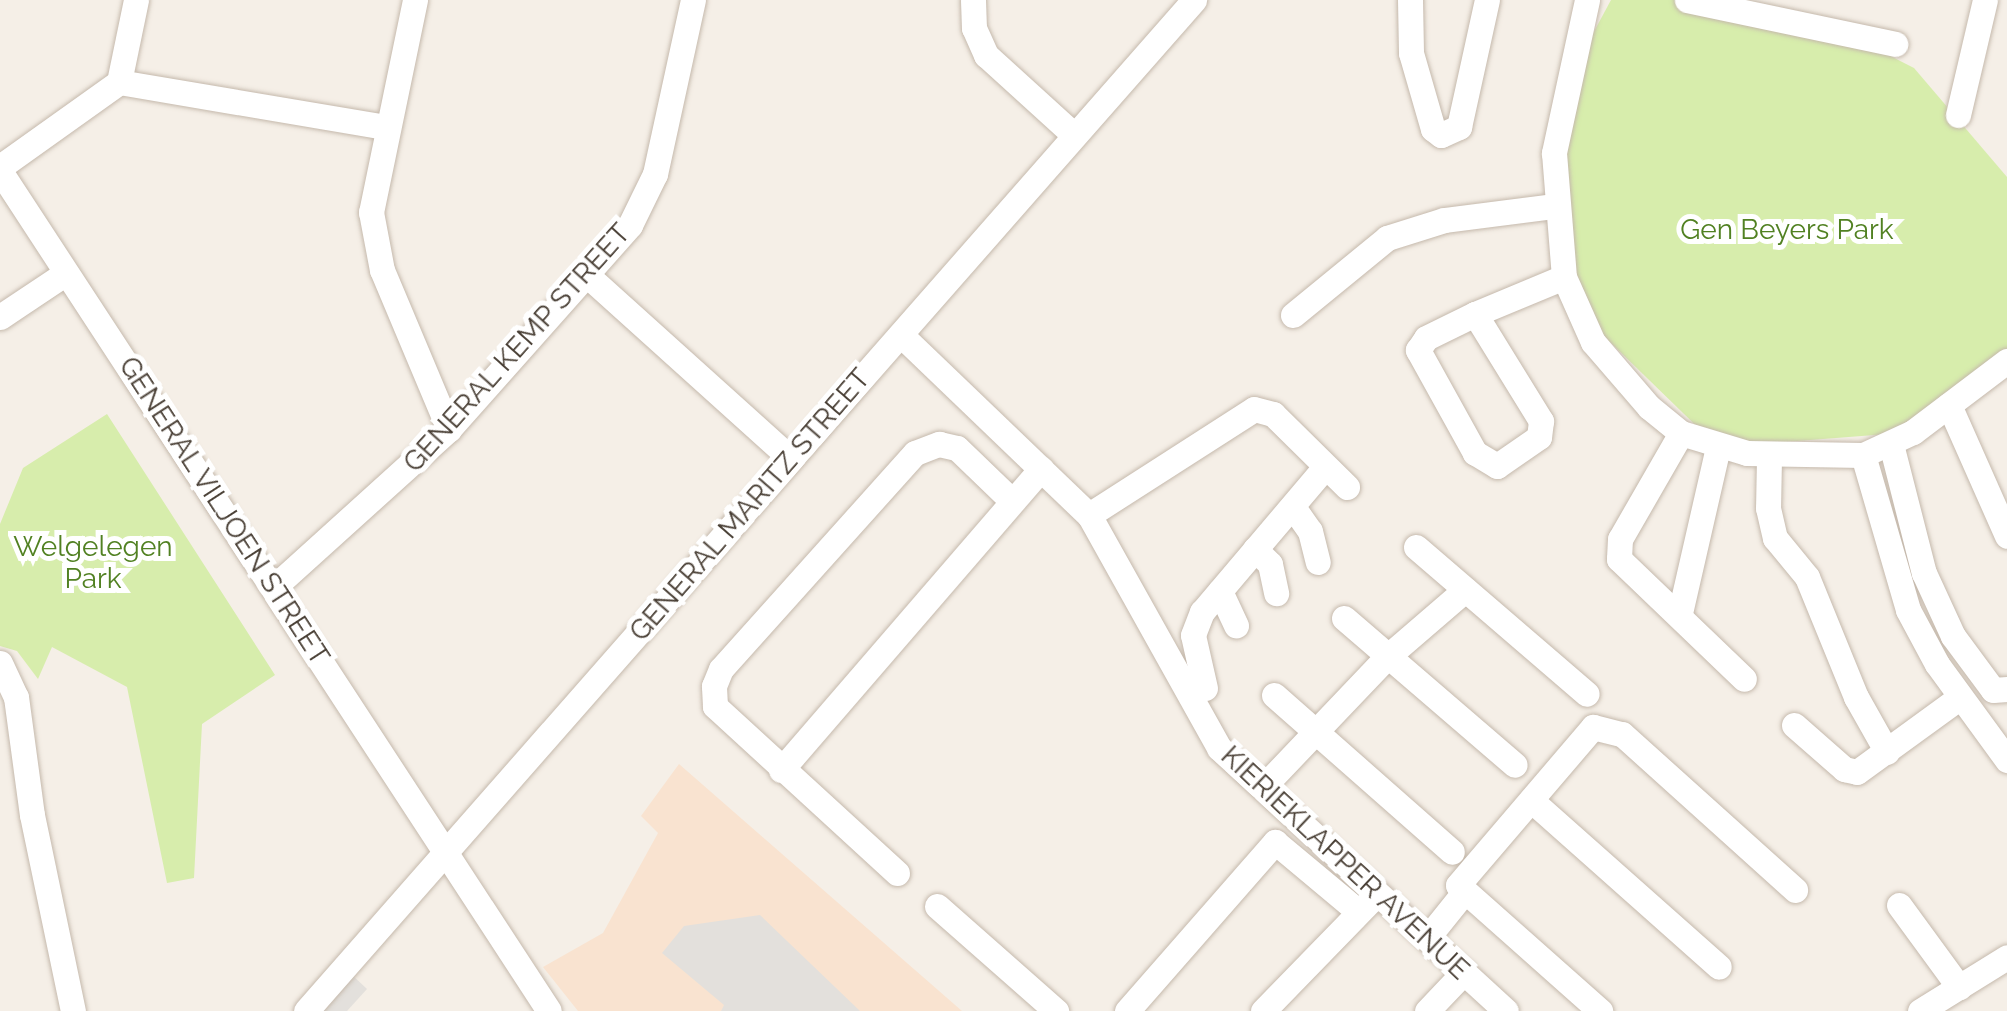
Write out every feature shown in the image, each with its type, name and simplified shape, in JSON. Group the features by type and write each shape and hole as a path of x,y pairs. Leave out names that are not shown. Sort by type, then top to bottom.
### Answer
{"street":[{"path":"0,169 119,82 136,0"},
{"path":"416,0 372,194 376,251 449,429"},
{"name":"GENERAL KEMP STREET","path":"273,588 449,429 630,225 655,174 693,0"},
{"path":"973,0 974,28 986,56 1074,136"},
{"name":"GENERAL MARITZ STREET","path":"306,1011 1194,0"},
{"path":"1410,0 1411,53 1433,129 1441,135 1459,127 1487,0"},
{"path":"1586,0 1554,153 1554,206 1564,277 1611,368 1682,433 1769,458 1862,456 1891,444 2007,361"},
{"path":"1686,0 1895,44"},
{"path":"1958,115 1985,0"},
{"path":"119,82 386,128"},
{"name":"GENERAL VILJOEN STREET","path":"0,169 550,1011"},
{"path":"1293,314 1358,256 1397,234 1444,220 1554,206"},
{"path":"0,317 66,272"},
{"path":"588,276 790,459"},
{"path":"1475,314 1542,421 1539,437 1497,466 1475,453 1417,354 1426,338 1475,314 1564,277"},
{"name":"KIERIEKLAPPER AVENUE","path":"901,335 1089,515 1212,739 1506,1011"},
{"path":"1948,406 2007,536"},
{"path":"1089,515 1254,409 1273,414 1347,487"},
{"path":"1682,433 1618,545 1620,565 1680,613 1744,678"},
{"path":"897,872 715,706 721,669 922,449 944,444 962,451 1012,501"},
{"path":"1891,444 1924,573 1952,636 1994,690 2007,689"},
{"path":"1680,613 1718,446"},
{"path":"1862,456 1901,593 1960,698 2007,760"},
{"path":"1769,458 1768,508 1775,538 1807,577 1856,697 1887,752"},
{"path":"1205,688 1193,635 1220,591 1325,467"},
{"path":"781,770 1041,470"},
{"path":"1293,507 1310,531 1318,562"},
{"path":"1416,546 1587,694"},
{"path":"1256,549 1270,564 1276,593"},
{"path":"1264,788 1317,728 1356,696 1387,657 1464,590"},
{"path":"1220,591 1236,625"},
{"path":"1344,618 1515,766"},
{"path":"0,663 16,697 32,816 73,1011"},
{"path":"1274,695 1317,728 1452,852"},
{"path":"1794,725 1850,772 1887,752 1960,698"},
{"path":"1600,1011 1458,885 1592,727 1617,730 1794,890"},
{"path":"1532,800 1719,967"},
{"path":"1127,1011 1274,842 1359,912"},
{"path":"1428,937 1465,890"},
{"path":"1263,1011 1380,891"},
{"path":"1899,905 1959,987"},
{"path":"937,906 1056,1011"},
{"path":"1926,1010 2007,957"},
{"path":"1427,1011 1464,972"}],"shaded area":[{"path":"679,764 962,1011 578,1011 543,967 603,933 658,833 641,816"},
{"path":"760,915 860,1011 721,1011 724,1005 662,953 684,926"},
{"path":"350,973 367,989 347,1011 315,1011"}],"green space":[{"name":"Gen Beyers Park","path":"1611,0 1690,0 1847,34 1914,68 2007,177 2007,357 1913,432 1718,447 1575,308 1552,180 1570,76"},
{"name":"Welgelegen Park","path":"107,414 275,675 202,724 194,878 167,883 127,687 52,647 38,679 17,651 0,646 0,524 23,468"}]}
